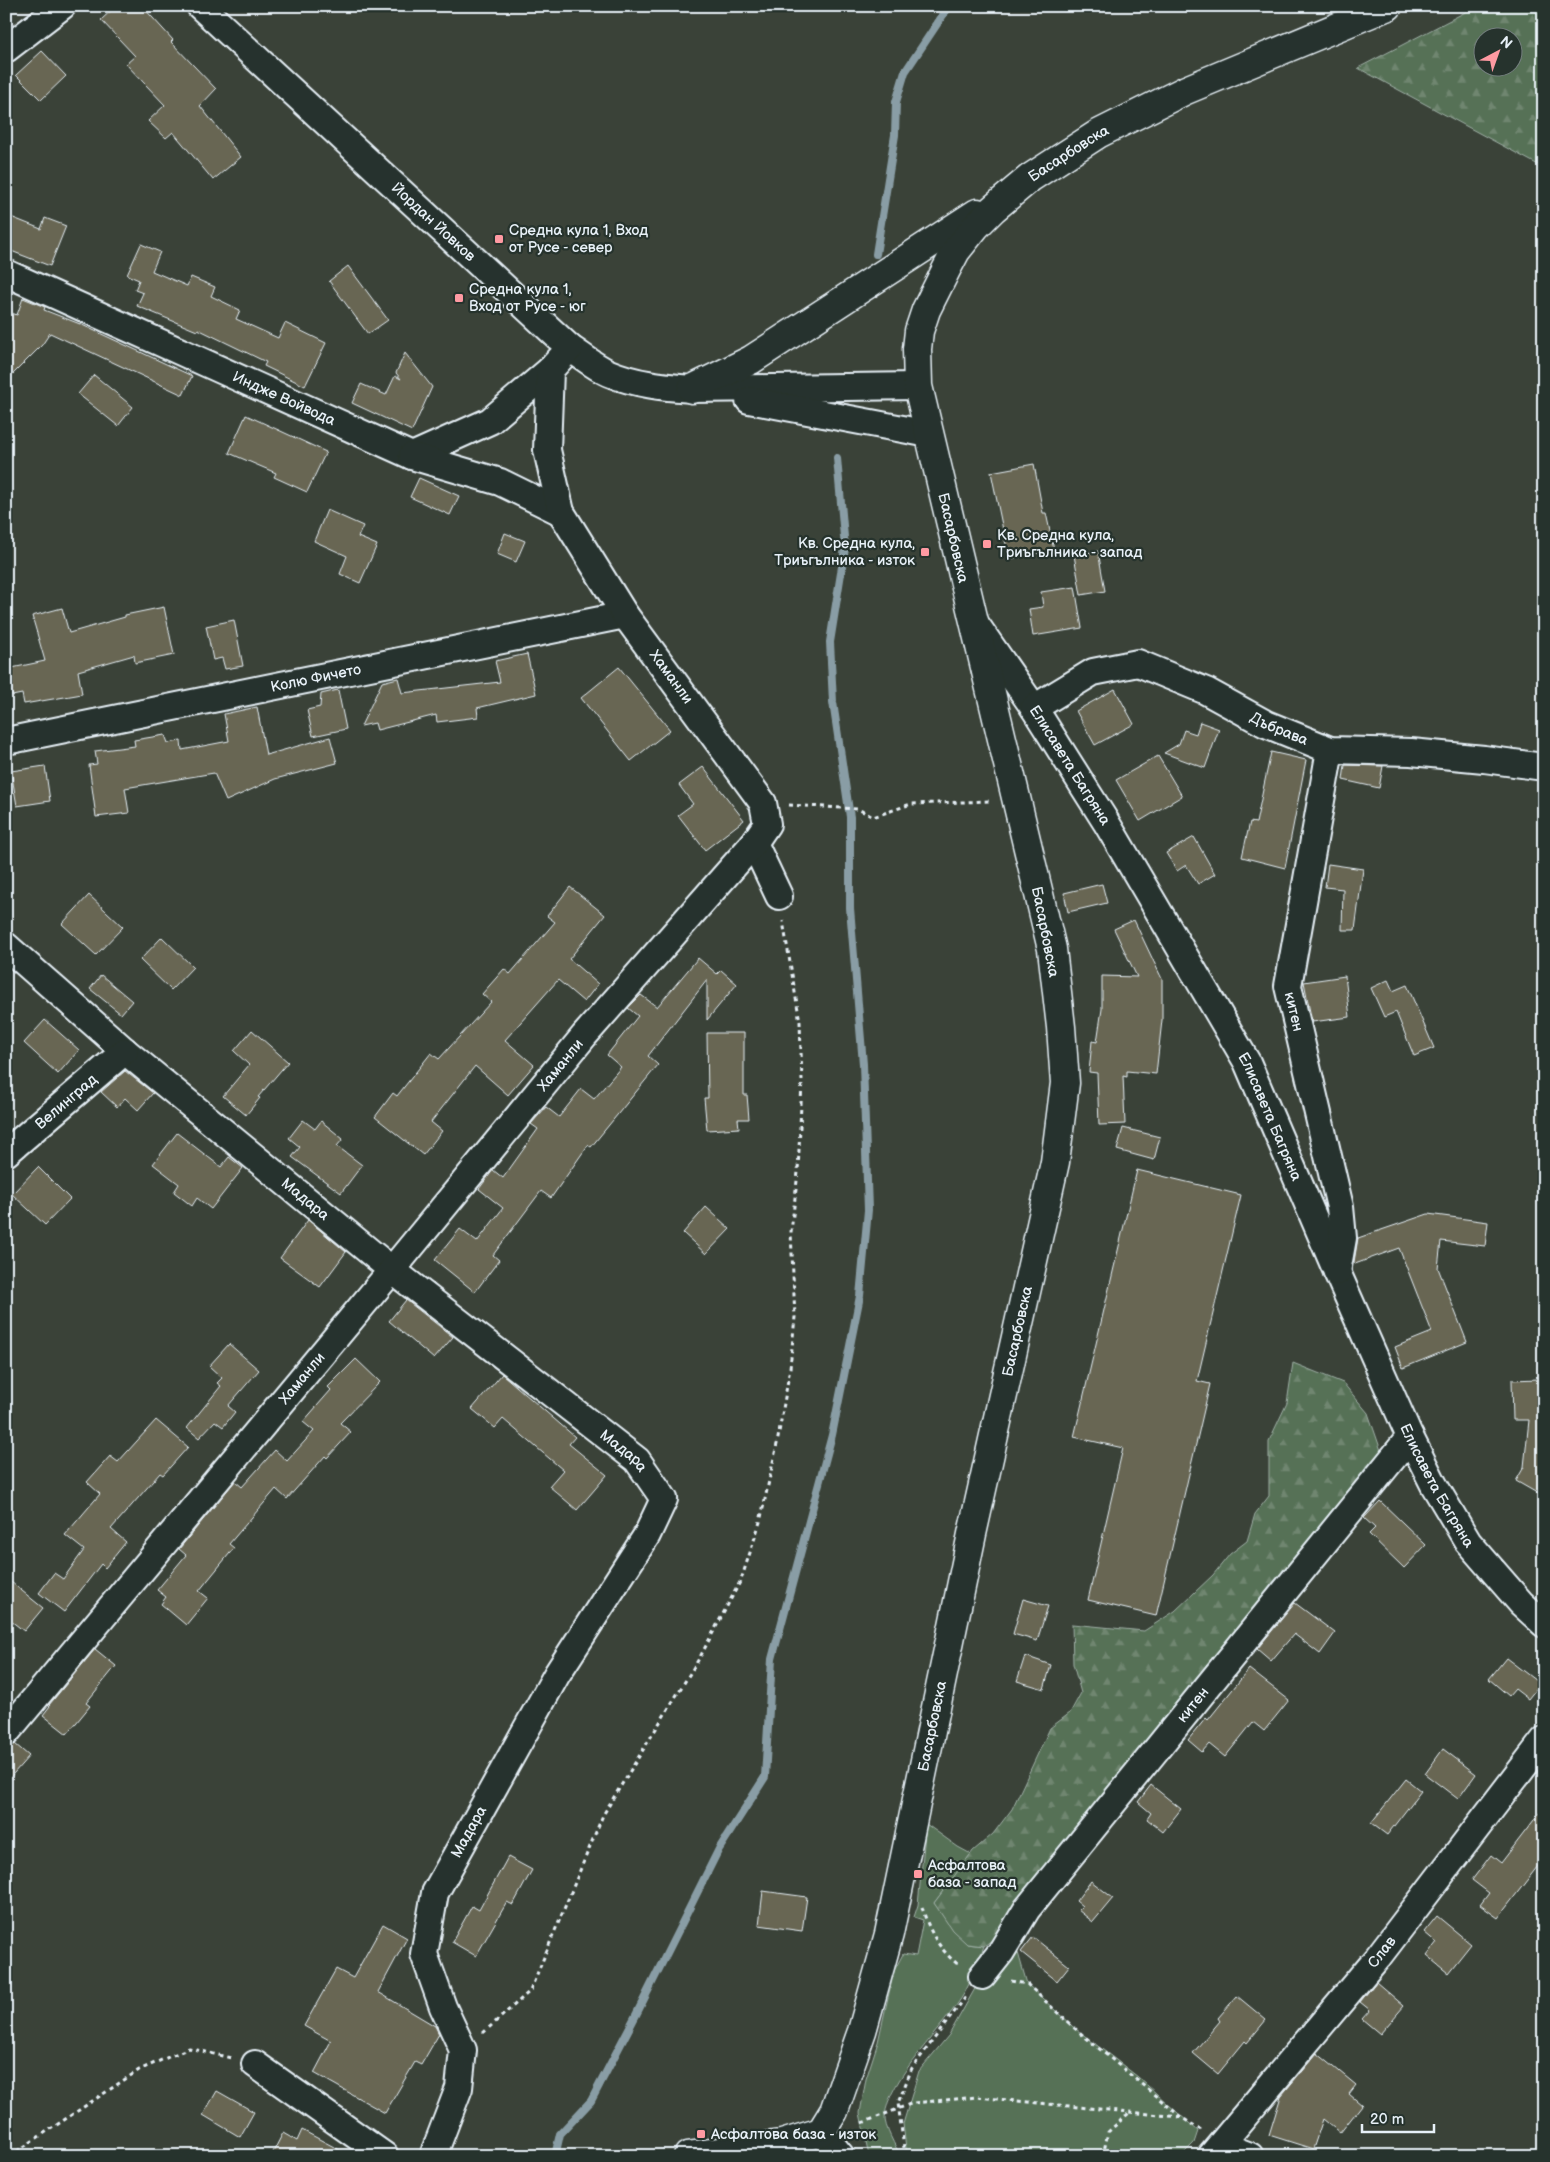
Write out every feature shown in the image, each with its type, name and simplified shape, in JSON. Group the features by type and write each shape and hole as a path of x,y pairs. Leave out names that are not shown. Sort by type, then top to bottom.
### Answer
{"street":[{"path":"6,49 62,6"},
{"name":"Йордан Йовков","path":"200,6 570,348 607,373 654,385 692,389"},
{"name":"Басарбовска","path":"827,2122 862,2031 889,1934 972,1534 1055,1162 1065,1083 1052,950 918,386 917,350 919,330 926,310 956,251 976,226 993,209 1030,178 1098,134 1186,90 1388,6"},
{"path":"692,389 751,360 1030,178"},
{"name":"Индже Войвода","path":"6,273 412,456 500,482 561,512"},
{"path":"412,456 490,421 550,370 570,348"},
{"name":"Хаманли","path":"6,1733 392,1270 584,1036 754,843 767,824 763,803 626,615 561,512 547,450 550,370"},
{"path":"692,389 918,386"},
{"path":"692,389 929,434"},
{"name":"Колю Фичето","path":"6,742 626,615"},
{"name":"Елисавета Багряна","path":"973,620 1034,708 1106,822 1247,1062 1337,1272 1410,1437 1434,1485 1468,1542 1521,1603 1544,1624"},
{"name":"Дъбрава","path":"1034,708 1092,672 1138,663 1206,691 1266,724 1330,750 1411,752 1484,758 1544,767"},
{"name":"китен","path":"1330,750 1288,986 1340,1207 1343,1238 1337,1272"},
{"path":"754,843 779,896"},
{"name":"Мадара","path":"6,946 125,1051 392,1270 637,1460 664,1499 647,1534 557,1674 434,1893 424,1954 443,2007 463,2050 460,2088 433,2156"},
{"name":"Велинград","path":"6,1153 125,1051"},
{"name":"китен","path":"982,1976 1001,1952 1027,1909 1410,1437"},
{"name":"Слав","path":"1216,2150 1378,1957 1544,1740"},
{"path":"255,2064 385,2156"},
{"path":"688,2156 782,2144 827,2122 841,2156"},
{"path":"1216,2150 1250,2156"}],"path":[{"path":"763,803 858,809 873,817 911,804 1015,800"},
{"path":"463,2050 530,1991 603,1815 700,1656 741,1580 760,1522 777,1444 790,1368 795,1317 791,1232 798,1172 801,1108 800,1022 779,896"},
{"path":"921,1904 928,1928 940,1947 963,1968 982,1976 1027,1984 1072,2026 1181,2117 1216,2150"},
{"path":"905,2156 898,2103 912,2068 982,1976"},
{"path":"10,2156 139,2070 189,2048 255,2064"},
{"path":"862,2124 913,2103 977,2096 1181,2117"},
{"path":"1103,2156 1108,2132 1130,2113"}],"green space":[{"path":"1477,6 1544,6 1544,168 1358,68"},
{"path":"1293,1363 1343,1383 1368,1413 1387,1468 1016,1922 984,1946 967,1944 952,1930 934,1903 973,1851 993,1834 1012,1809 1050,1728 1070,1713 1081,1693 1073,1664 1072,1624 1144,1631 1175,1611 1213,1575 1230,1554 1247,1541 1255,1514 1269,1496 1269,1441 1287,1403"},
{"path":"926,1824 971,1854 934,1903 967,1944 984,1946 965,1992 906,2070 888,2102 885,2117 886,2126 901,2156 869,2156 860,2113 866,2079 878,2042 894,1971 903,1954 916,1956 923,1920 914,1917 918,1905"},
{"path":"1012,1932 1027,1984 1072,2026 1138,2077 1198,2131 1194,2143 1181,2156 907,2156 903,2124 919,2071 949,2035 982,1976"}],"building":[{"path":"116,6 142,6 173,40 171,42 216,89 200,106 241,157 213,180 173,132 166,138 148,121 165,105 126,64 135,56 101,20"},
{"path":"42,51 66,76 41,100 16,75"},
{"path":"6,215 41,229 45,218 66,226 50,266 6,249"},
{"path":"141,244 160,252 152,271 187,286 191,277 215,287 211,296 240,310 236,319 278,338 285,323 326,343 305,386 264,366 266,362 198,329 197,331 137,306 143,293 135,290 139,280 127,275"},
{"path":"348,266 388,320 368,334 329,281"},
{"path":"23,298 45,307 44,310 80,324 192,376 183,395 50,333 42,345 6,381 6,311 17,315"},
{"path":"405,353 432,387 412,431 352,403 361,384 386,395 395,376 401,379 396,373"},
{"path":"94,375 133,407 118,426 78,394"},
{"path":"246,415 326,452 307,492 274,477 276,473 229,453"},
{"path":"1034,464 1043,513 1046,513 1054,550 1009,559 991,472"},
{"path":"419,478 459,496 450,515 410,497"},
{"path":"327,510 363,526 358,537 377,545 360,583 340,574 347,556 314,541"},
{"path":"505,533 525,541 516,562 497,554"},
{"path":"1098,551 1105,591 1081,595 1074,555"},
{"path":"1075,587 1082,628 1033,636 1029,609 1043,607 1041,592"},
{"path":"164,607 174,655 135,663 134,655 78,671 82,694 24,704 22,694 12,696 7,669 45,661 32,616 62,608 69,633 125,617 125,615"},
{"path":"234,620 243,666 225,669 222,658 213,660 206,626"},
{"path":"527,654 536,694 477,708 478,717 437,722 436,715 377,730 375,723 361,726 382,682 398,678 402,693 500,682 495,661"},
{"path":"619,667 670,730 631,761 581,698"},
{"path":"1115,689 1134,724 1095,745 1076,711"},
{"path":"338,690 346,729 313,736 307,710 320,707 321,694"},
{"path":"257,707 266,755 330,737 337,763 275,779 226,801 214,773 125,788 129,813 96,817 89,765 97,764 95,751 135,746 134,740 165,735 168,743 181,741 182,750 229,741 224,714"},
{"path":"1200,722 1219,729 1205,768 1164,753 1179,744 1184,730 1196,734"},
{"path":"1271,752 1306,760 1285,868 1242,857 1250,822 1256,823"},
{"path":"1158,756 1182,796 1140,821 1116,780"},
{"path":"1345,765 1383,766 1379,788 1343,780"},
{"path":"45,766 50,801 17,806 11,771"},
{"path":"703,767 744,820 705,850 678,815 693,804 679,785"},
{"path":"1194,837 1215,874 1198,884 1186,865 1177,871 1166,853"},
{"path":"1328,864 1363,869 1355,930 1342,930 1343,889 1325,887"},
{"path":"1102,884 1107,903 1068,912 1064,893"},
{"path":"570,887 605,915 569,959 598,984 584,1002 558,980 505,1040 534,1065 508,1095 475,1066 431,1122 442,1131 423,1155 375,1117 393,1093 397,1096 431,1053 439,1059 491,1002 482,994 504,969 510,974 555,922 547,916"},
{"path":"89,895 123,927 96,955 62,924"},
{"path":"1134,920 1162,979 1162,1020 1156,1074 1127,1071 1127,1077 1123,1076 1125,1124 1099,1125 1097,1073 1089,1072 1092,1041 1097,1042 1102,1009 1102,976 1137,977 1114,929"},
{"path":"162,937 193,967 171,990 140,960"},
{"path":"698,958 717,974 721,970 737,984 707,1020 707,980 648,1056 658,1065 591,1147 588,1145 551,1198 541,1191 493,1255 499,1260 475,1292 435,1260 460,1229 477,1242 503,1208 479,1189 493,1170 503,1178 538,1129 531,1124 546,1107 559,1117 581,1089 594,1099 621,1067 607,1055 638,1016 628,1008 641,995 657,1007"},
{"path":"101,975 132,1001 121,1014 90,989"},
{"path":"1345,976 1350,1017 1312,1022 1304,982"},
{"path":"1388,980 1393,991 1407,985 1434,1048 1414,1056 1396,1012 1384,1017 1371,988"},
{"path":"45,1020 79,1050 58,1074 24,1043"},
{"path":"252,1030 288,1062 258,1097 260,1098 246,1115 223,1096 249,1065 234,1051"},
{"path":"707,1033 744,1033 744,1095 747,1095 749,1119 738,1119 739,1128 707,1130 704,1098 708,1098"},
{"path":"125,1071 153,1093 138,1110 125,1098 117,1107 101,1092"},
{"path":"303,1120 315,1129 321,1121 343,1139 337,1146 362,1165 341,1193 292,1157 300,1147 289,1138"},
{"path":"1123,1128 1160,1137 1154,1160 1117,1150"},
{"path":"177,1133 221,1167 229,1157 243,1168 211,1209 197,1198 192,1206 174,1192 179,1184 153,1164"},
{"path":"38,1167 70,1199 45,1225 12,1194"},
{"path":"1137,1170 1241,1195 1197,1381 1210,1384 1156,1616 1088,1600 1123,1448 1074,1437"},
{"path":"706,1207 730,1229 706,1254 683,1233"},
{"path":"1428,1214 1488,1222 1485,1246 1441,1241 1438,1268 1467,1342 1403,1368 1395,1347 1432,1332 1399,1248 1355,1264 1354,1262 1358,1238"},
{"path":"308,1220 346,1252 320,1287 280,1258"},
{"path":"406,1300 453,1337 434,1359 389,1321"},
{"path":"229,1344 259,1370 228,1406 235,1412 223,1427 215,1421 199,1438 187,1428 221,1386 217,1383 222,1378 209,1366"},
{"path":"356,1359 380,1382 340,1423 351,1432 327,1458 325,1456 287,1499 276,1489 229,1544 234,1548 199,1591 208,1598 186,1625 161,1604 166,1597 157,1590 186,1555 179,1549 235,1481 242,1487 275,1450 287,1461 314,1431 303,1422 331,1390 328,1387"},
{"path":"502,1374 575,1437 569,1444 607,1475 577,1510 549,1486 563,1470 503,1419 495,1428 472,1409"},
{"path":"1539,1379 1539,1409 1544,1410 1544,1497 1516,1481 1524,1467 1529,1420 1513,1420 1512,1380"},
{"path":"156,1420 188,1447 163,1475 160,1473 111,1529 126,1542 105,1568 101,1564 64,1612 39,1593 54,1573 63,1579 84,1550 65,1535 100,1494 87,1482 110,1456 118,1462"},
{"path":"1380,1501 1426,1545 1404,1568 1369,1534 1375,1528 1364,1518"},
{"path":"6,1578 43,1608 24,1631 6,1617"},
{"path":"1023,1599 1048,1606 1037,1641 1013,1634"},
{"path":"1295,1603 1335,1633 1320,1654 1294,1634 1271,1661 1257,1649"},
{"path":"95,1649 116,1666 86,1703 90,1706 67,1734 43,1715"},
{"path":"1025,1656 1051,1665 1044,1689 1017,1681"},
{"path":"1506,1658 1540,1684 1528,1699 1515,1689 1509,1696 1489,1679"},
{"path":"1249,1669 1289,1700 1264,1731 1253,1722 1225,1757 1209,1744 1202,1752 1188,1740 1206,1718 1208,1720"},
{"path":"15,1744 29,1756 6,1782 6,1748"},
{"path":"1443,1749 1476,1774 1458,1799 1425,1774"},
{"path":"1406,1779 1421,1791 1387,1835 1371,1823"},
{"path":"1151,1785 1181,1809 1163,1832 1147,1819 1151,1813 1138,1802"},
{"path":"1544,1807 1544,1858 1498,1918 1480,1905 1489,1893 1472,1880 1491,1855 1501,1863"},
{"path":"508,1857 532,1870 513,1905 507,1902 476,1956 452,1942 472,1906 479,1910"},
{"path":"1091,1881 1113,1898 1093,1922 1078,1910 1082,1906 1076,1901"},
{"path":"763,1891 807,1897 802,1931 759,1925"},
{"path":"1437,1916 1471,1944 1448,1973 1427,1956 1437,1943 1424,1932"},
{"path":"383,1924 407,1938 378,1992 435,2026 439,2034 421,2065 415,2062 385,2113 314,2073 331,2041 304,2026 336,1969 353,1978"},
{"path":"1033,1937 1069,1966 1057,1981 1021,1952"},
{"path":"1376,1982 1404,2006 1380,2034 1362,2019 1370,2010 1360,2002"},
{"path":"1237,1996 1266,2020 1247,2043 1245,2041 1218,2074 1193,2053 1220,2021 1218,2018"},
{"path":"1317,2053 1356,2085 1349,2094 1362,2105 1340,2133 1323,2119 1313,2149 1269,2135 1281,2096"},
{"path":"217,2091 254,2112 240,2137 203,2115"},
{"path":"302,2130 351,2156 271,2156 283,2133 297,2141"}],"waterway":[{"path":"876,254 895,135 896,102 905,72 949,6"},
{"path":"555,2156 560,2134 591,2101 719,1849 765,1777 772,1659 832,1435 860,1296 868,1210 863,1064 850,908 850,817 833,702 830,642 845,548 837,458"}],"place":[{"name":"Средна кула 1, Вход от Русе - север","path":"499,239"},
{"name":"Средна кула 1, Вход от Русе - юг","path":"459,298"},
{"name":"Кв. Средна кула, Триъгълника - запад","path":"987,544"},
{"name":"Кв. Средна кула, Триъгълника - изток","path":"925,552"},
{"name":"Асфалтова база - запад","path":"918,1874"},
{"name":"Асфалтова база - изток","path":"701,2134"}]}
